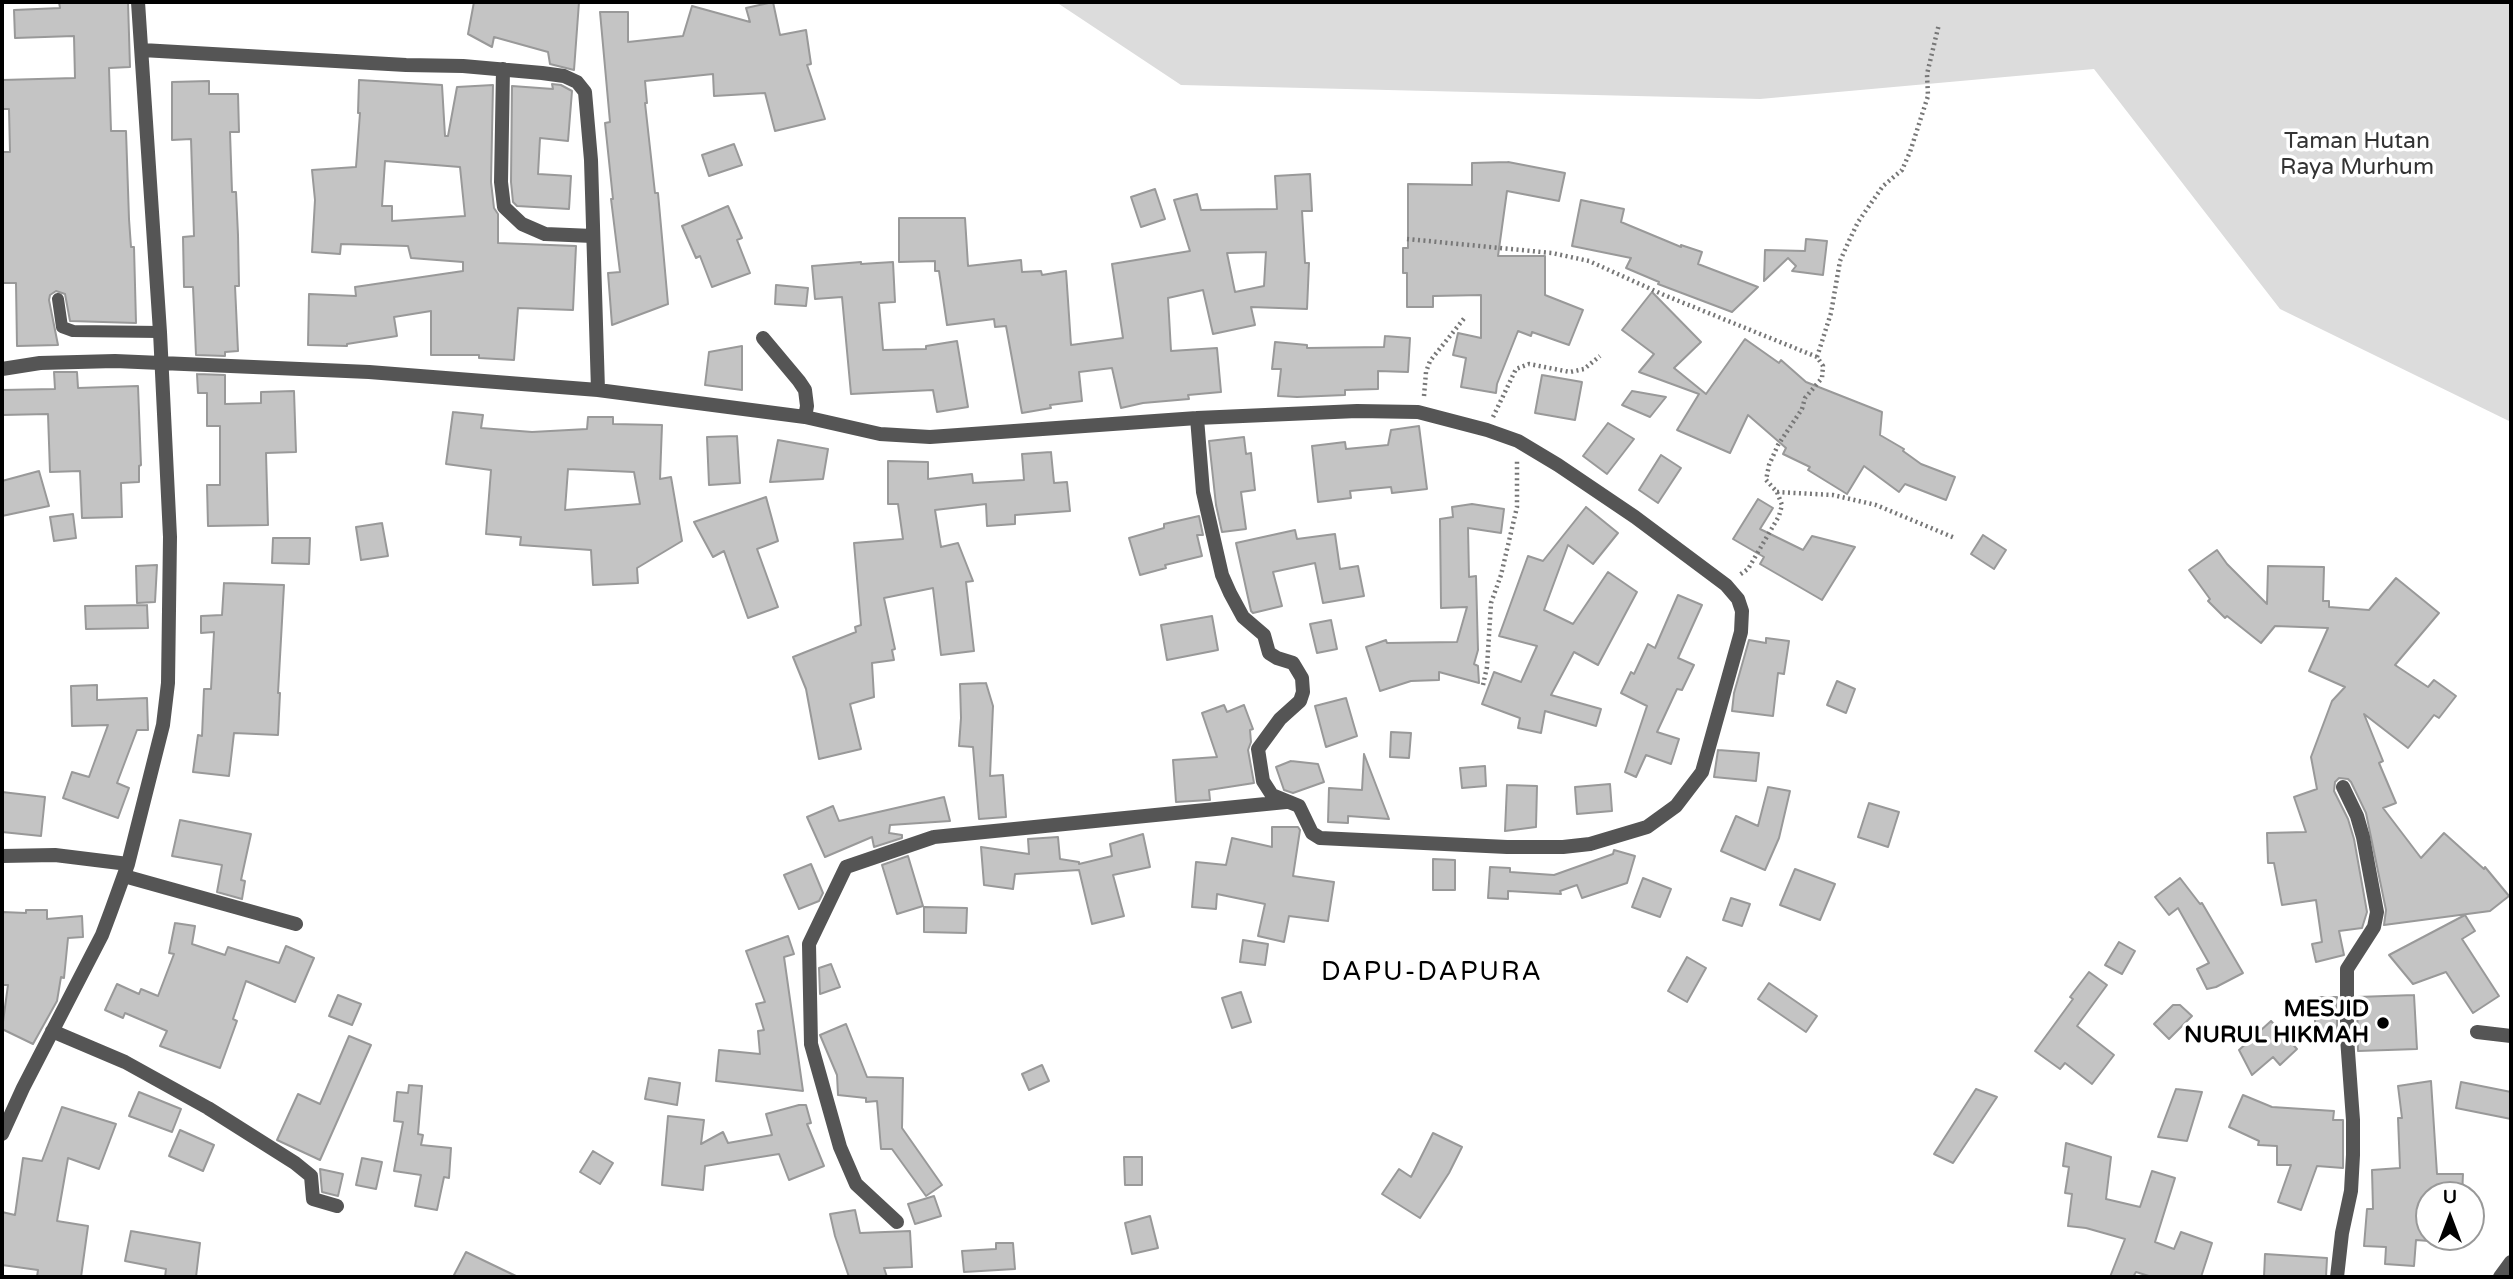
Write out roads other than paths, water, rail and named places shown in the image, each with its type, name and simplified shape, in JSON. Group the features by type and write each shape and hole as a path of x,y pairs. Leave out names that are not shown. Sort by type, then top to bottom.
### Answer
{"street":[{"path":"2,1134 102,935 126,870 163,725 168,683 170,537 162,363 138,2"},
{"path":"142,50 503,69 564,76 577,82 585,92 591,160 598,390"},
{"path":"503,69 501,182 504,207 522,224 545,234 593,236"},
{"path":"763,338 805,390 805,417"},
{"path":"2,369 69,361 369,372 598,390 805,417 880,434 930,437 1197,418 1357,411 1418,412 1518,441 1635,517 1726,585 1738,598 1742,611 1741,632 1702,772 1676,806 1647,827 1609,840 1563,847 1507,848 1321,838 1312,833 1299,806 1272,795 1267,789 1258,759 1258,749 1280,719 1300,701 1303,692 1302,678 1293,663 1269,653 1264,635 1243,617 1230,593 1223,575 1203,492 1197,418"},
{"path":"2337,1277 2342,1233 2351,1191 2353,1155 2346,976 2347,969 2374,927 2377,912 2363,837 2357,816 2343,787"},
{"path":"897,1222 856,1184 840,1147 811,1044 809,944 846,867 934,837 1288,802"},
{"path":"2,856 55,855 126,870 296,924"},
{"path":"52,1031 125,1062 208,1108 311,1176 313,1199 337,1206"},
{"path":"2477,1032 2511,1036"},
{"path":"2500,1277 2511,1262"}],"lane":[{"path":"58,299 62,327 73,331 160,332"}],"place":[{"name":"MESJID NURUL HIKMAH","path":"2383,1023"}],"district":[{"name":"DAPU-DAPURA","path":"1432,973"}],"park label":[{"name":"Taman Hutan Raya Murhum","path":"2357,155"}]}
